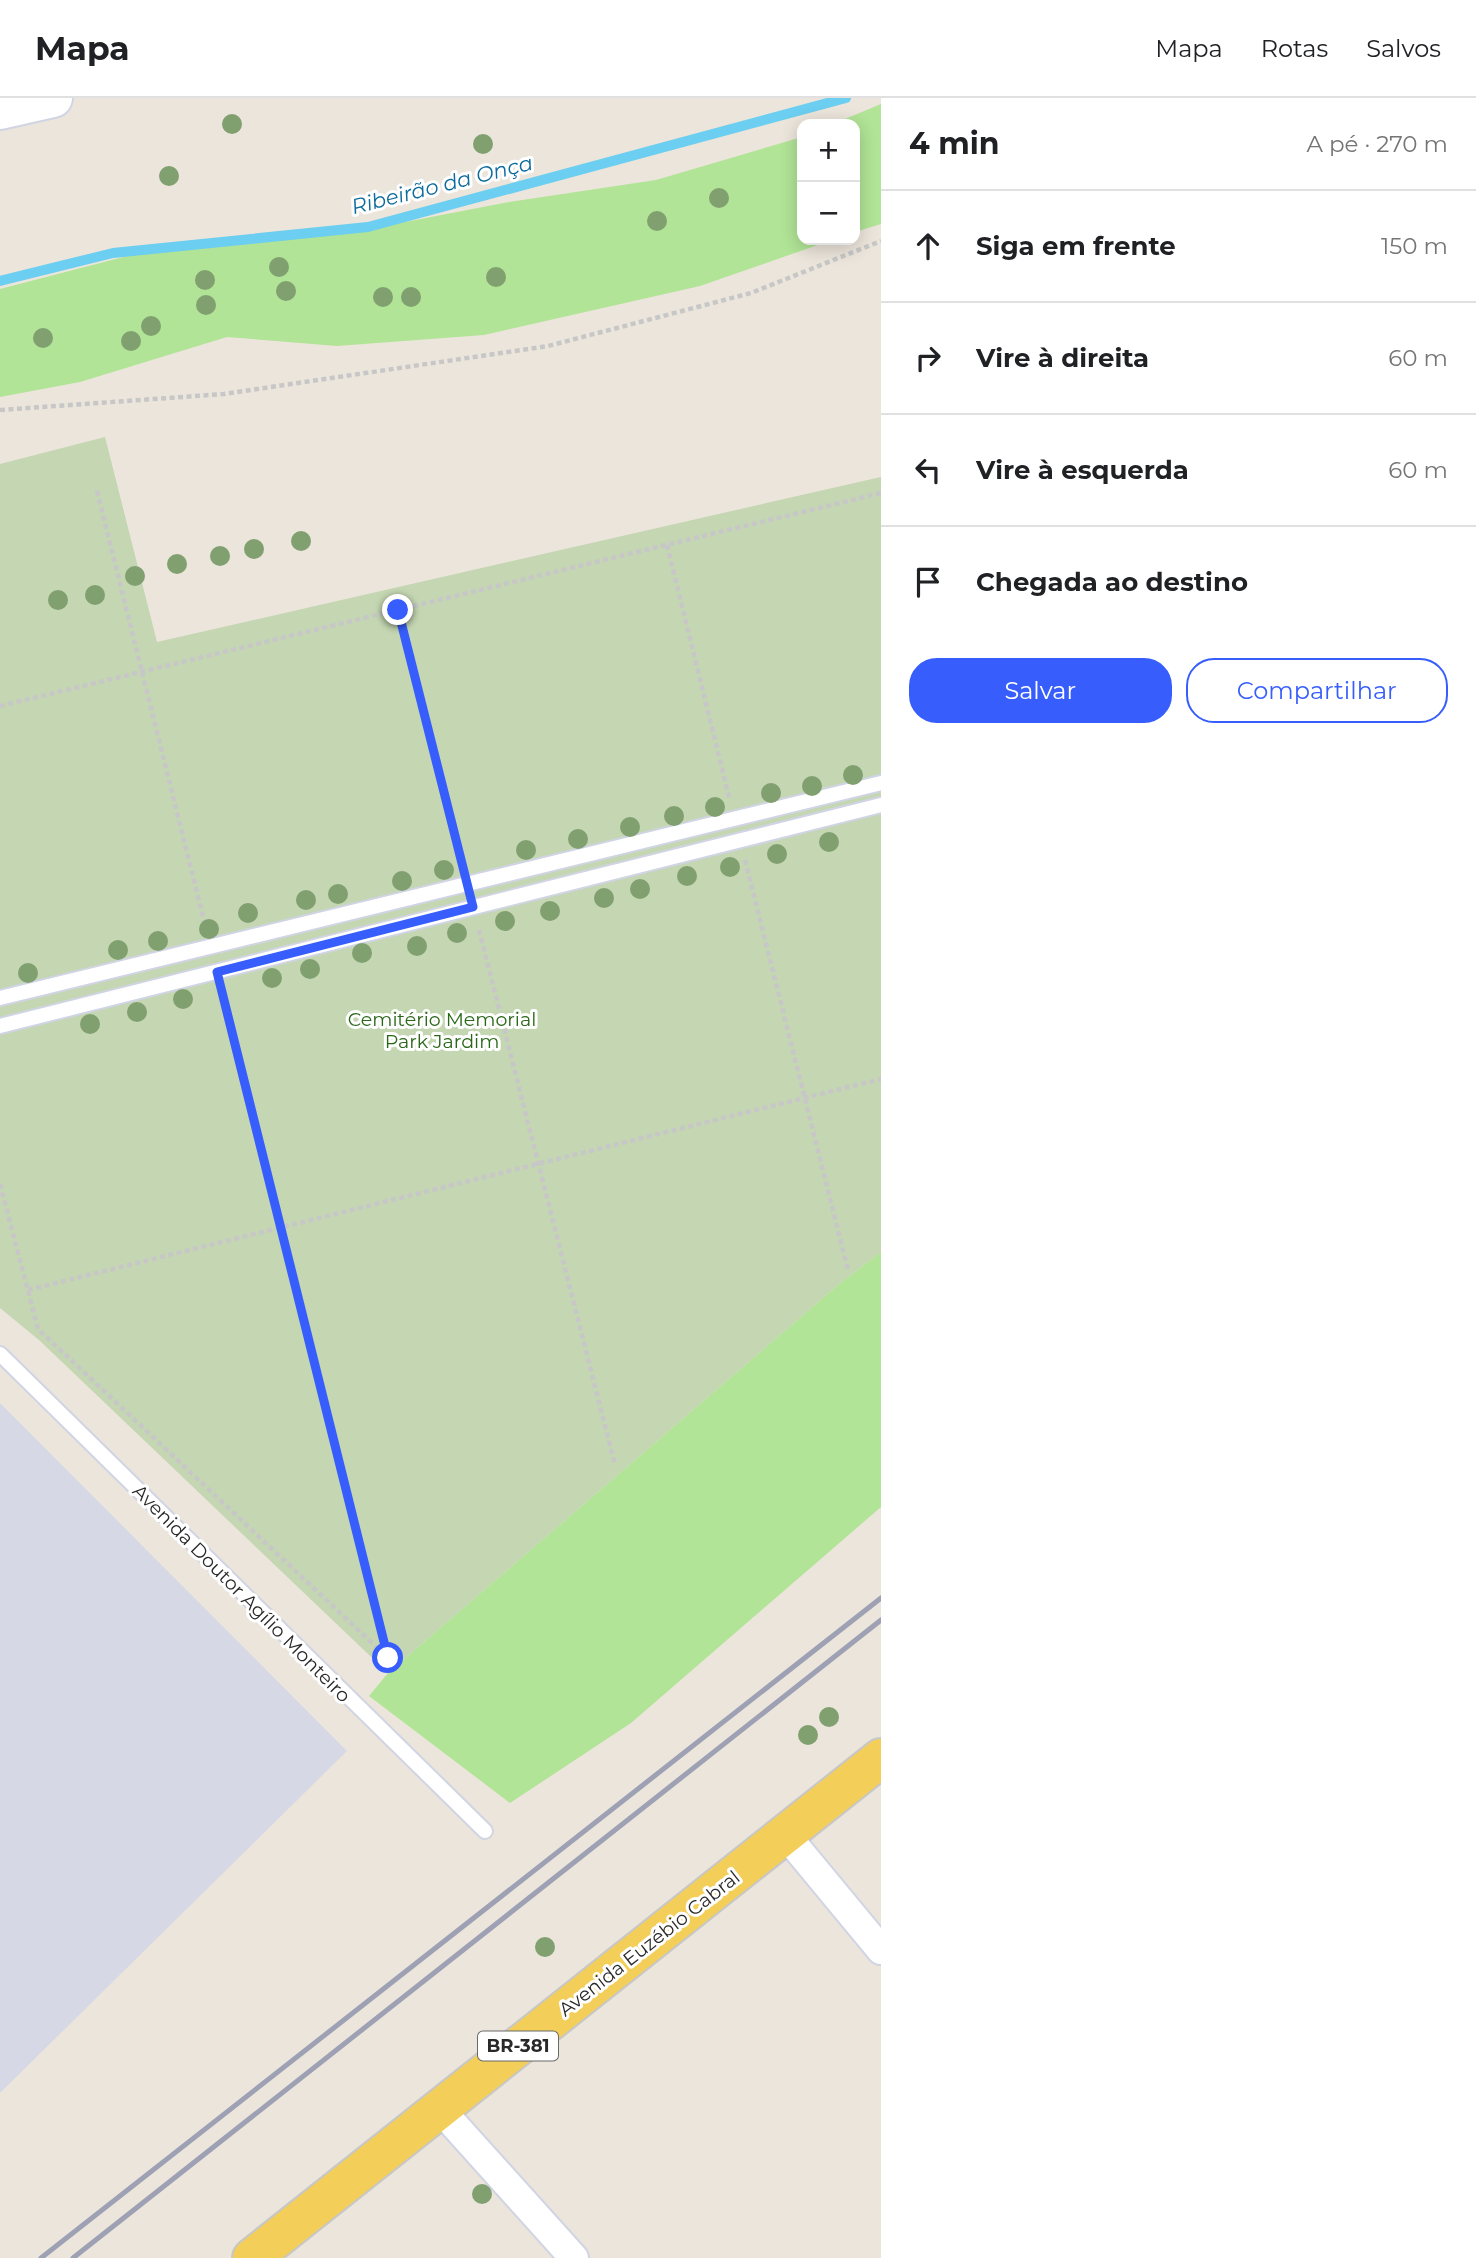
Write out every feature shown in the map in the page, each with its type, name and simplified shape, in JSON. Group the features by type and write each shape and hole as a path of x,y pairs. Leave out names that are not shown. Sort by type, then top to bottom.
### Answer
{"main road":[{"name":"Avenida Euzébio Cabral","path":"252,2258 881,1758"}],"street":[{"path":"0,110 46,99"},
{"path":"785,1835 881,1950"},
{"path":"440,2109 574,2258"}],"lane":[{"path":"0,998 881,783"},
{"path":"0,1026 881,805"},
{"name":"Avenida Doutor Agílio Monteiro","path":"0,1354 485,1831"}],"path":[{"path":"0,410 224,394 548,346 751,293 881,241"},
{"path":"97,491 211,947"},
{"path":"0,706 881,494"},
{"path":"667,545 735,818"},
{"path":"398,610 468,884"},
{"path":"740,840 848,1270"},
{"path":"473,907 615,1465"},
{"path":"0,1184 38,1329 388,1658 217,972"},
{"path":"27,1290 881,1079"}],"shaded area":[{"path":"0,1403 347,1751 0,2093"}],"green space":[{"path":"881,104 881,224 860,230 860,119 845,119"},
{"path":"797,138 797,245 818,245 700,286 484,335 337,346 227,337 80,382 0,397 0,289 158,248 400,223 509,202 656,180"},
{"name":"Cemitério Memorial Park Jardim","path":"105,437 157,642 881,477 881,1252 839,1284 388,1673 39,1340 0,1308 0,464"},
{"path":"881,1252 881,1507 631,1723 510,1803 369,1696 388,1673 839,1284"}],"waterway":[{"name":"Ribeirão da Onça","path":"0,281 113,253 368,227 846,98"}],"railway":[{"path":"41,2258 881,1598"},
{"path":"73,2258 881,1620"}],"route":[{"path":"388,1658 217,972 473,907 398,610"}]}
